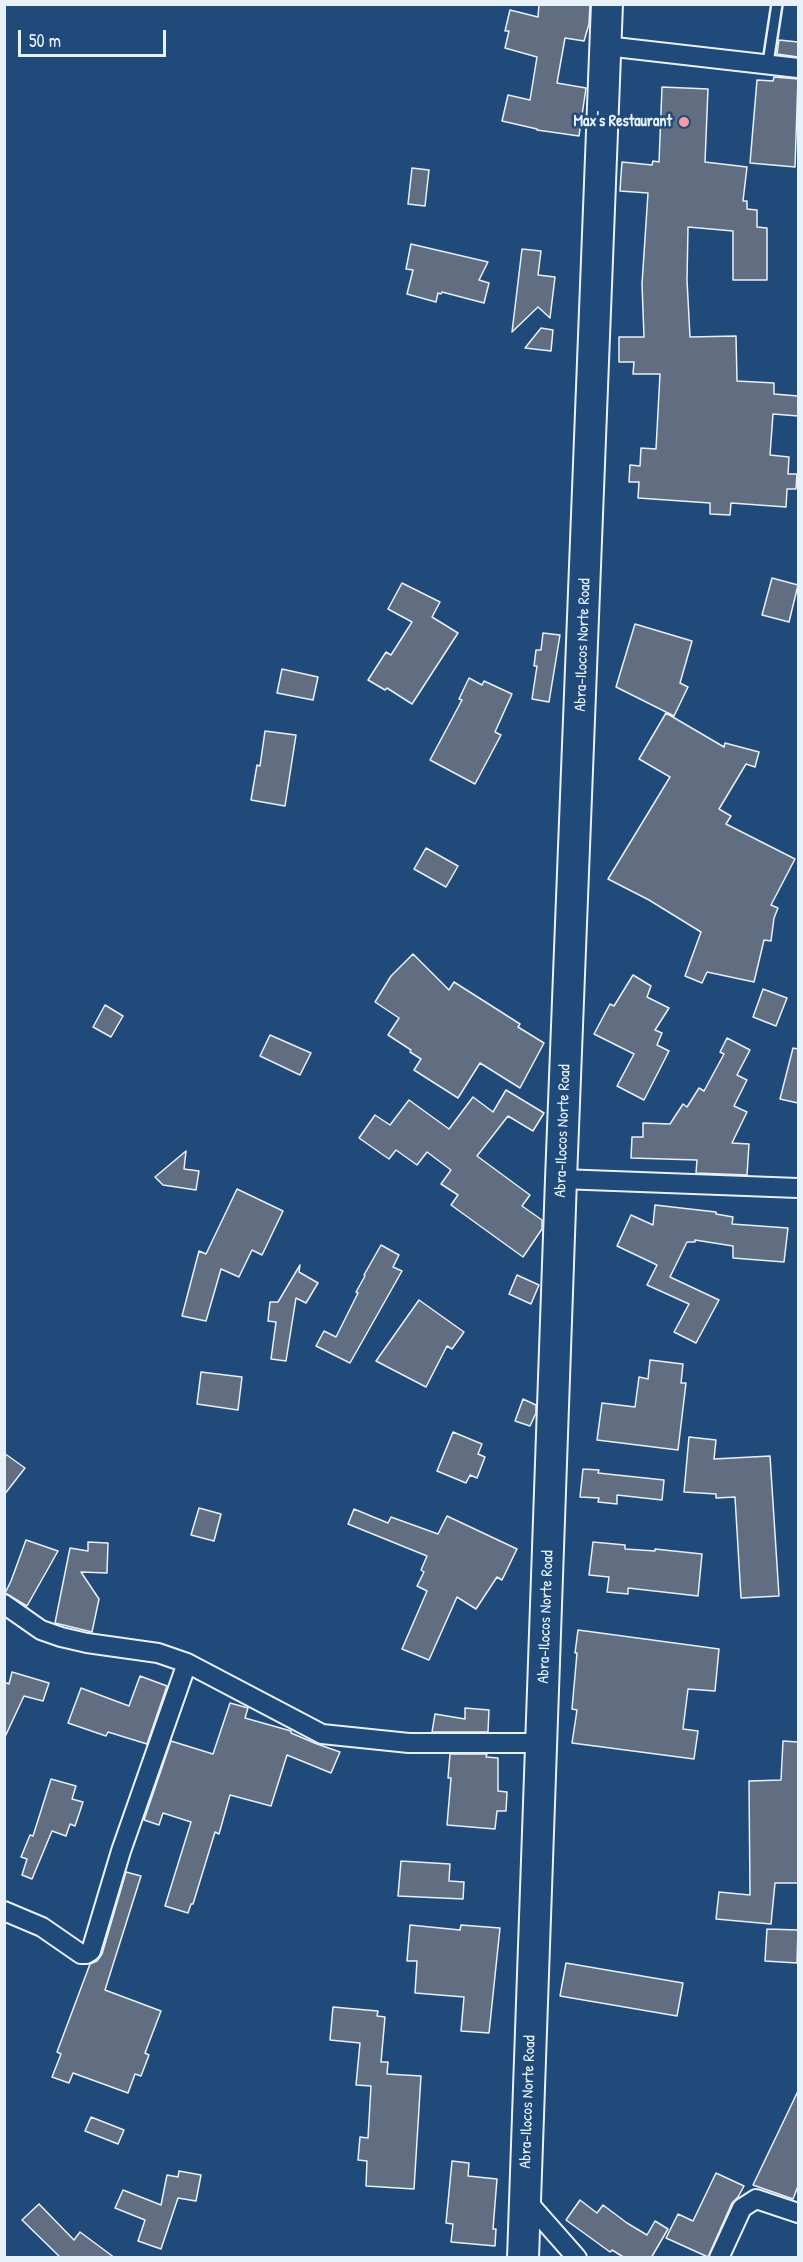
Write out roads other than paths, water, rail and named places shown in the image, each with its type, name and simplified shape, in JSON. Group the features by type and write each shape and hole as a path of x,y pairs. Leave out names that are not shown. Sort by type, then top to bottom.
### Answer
{"main road":[{"name":"Abra-Ilocos Norte Road","path":"523,2258 561,1179 607,4"}],"street":[{"path":"606,46 798,68"},
{"path":"561,1179 798,1188"},
{"path":"4,1604 42,1630 61,1637 158,1653 187,1663 322,1734 409,1743 541,1743"},
{"path":"4,1911 42,1927 81,1954 91,1951 121,1851 187,1663"},
{"path":"525,2199 577,2258"},
{"path":"719,2258 742,2208 756,2199 798,2213"}],"lane":[{"path":"768,63 777,4"}],"place":[{"name":"Max's Restaurant","path":"684,122"}]}
